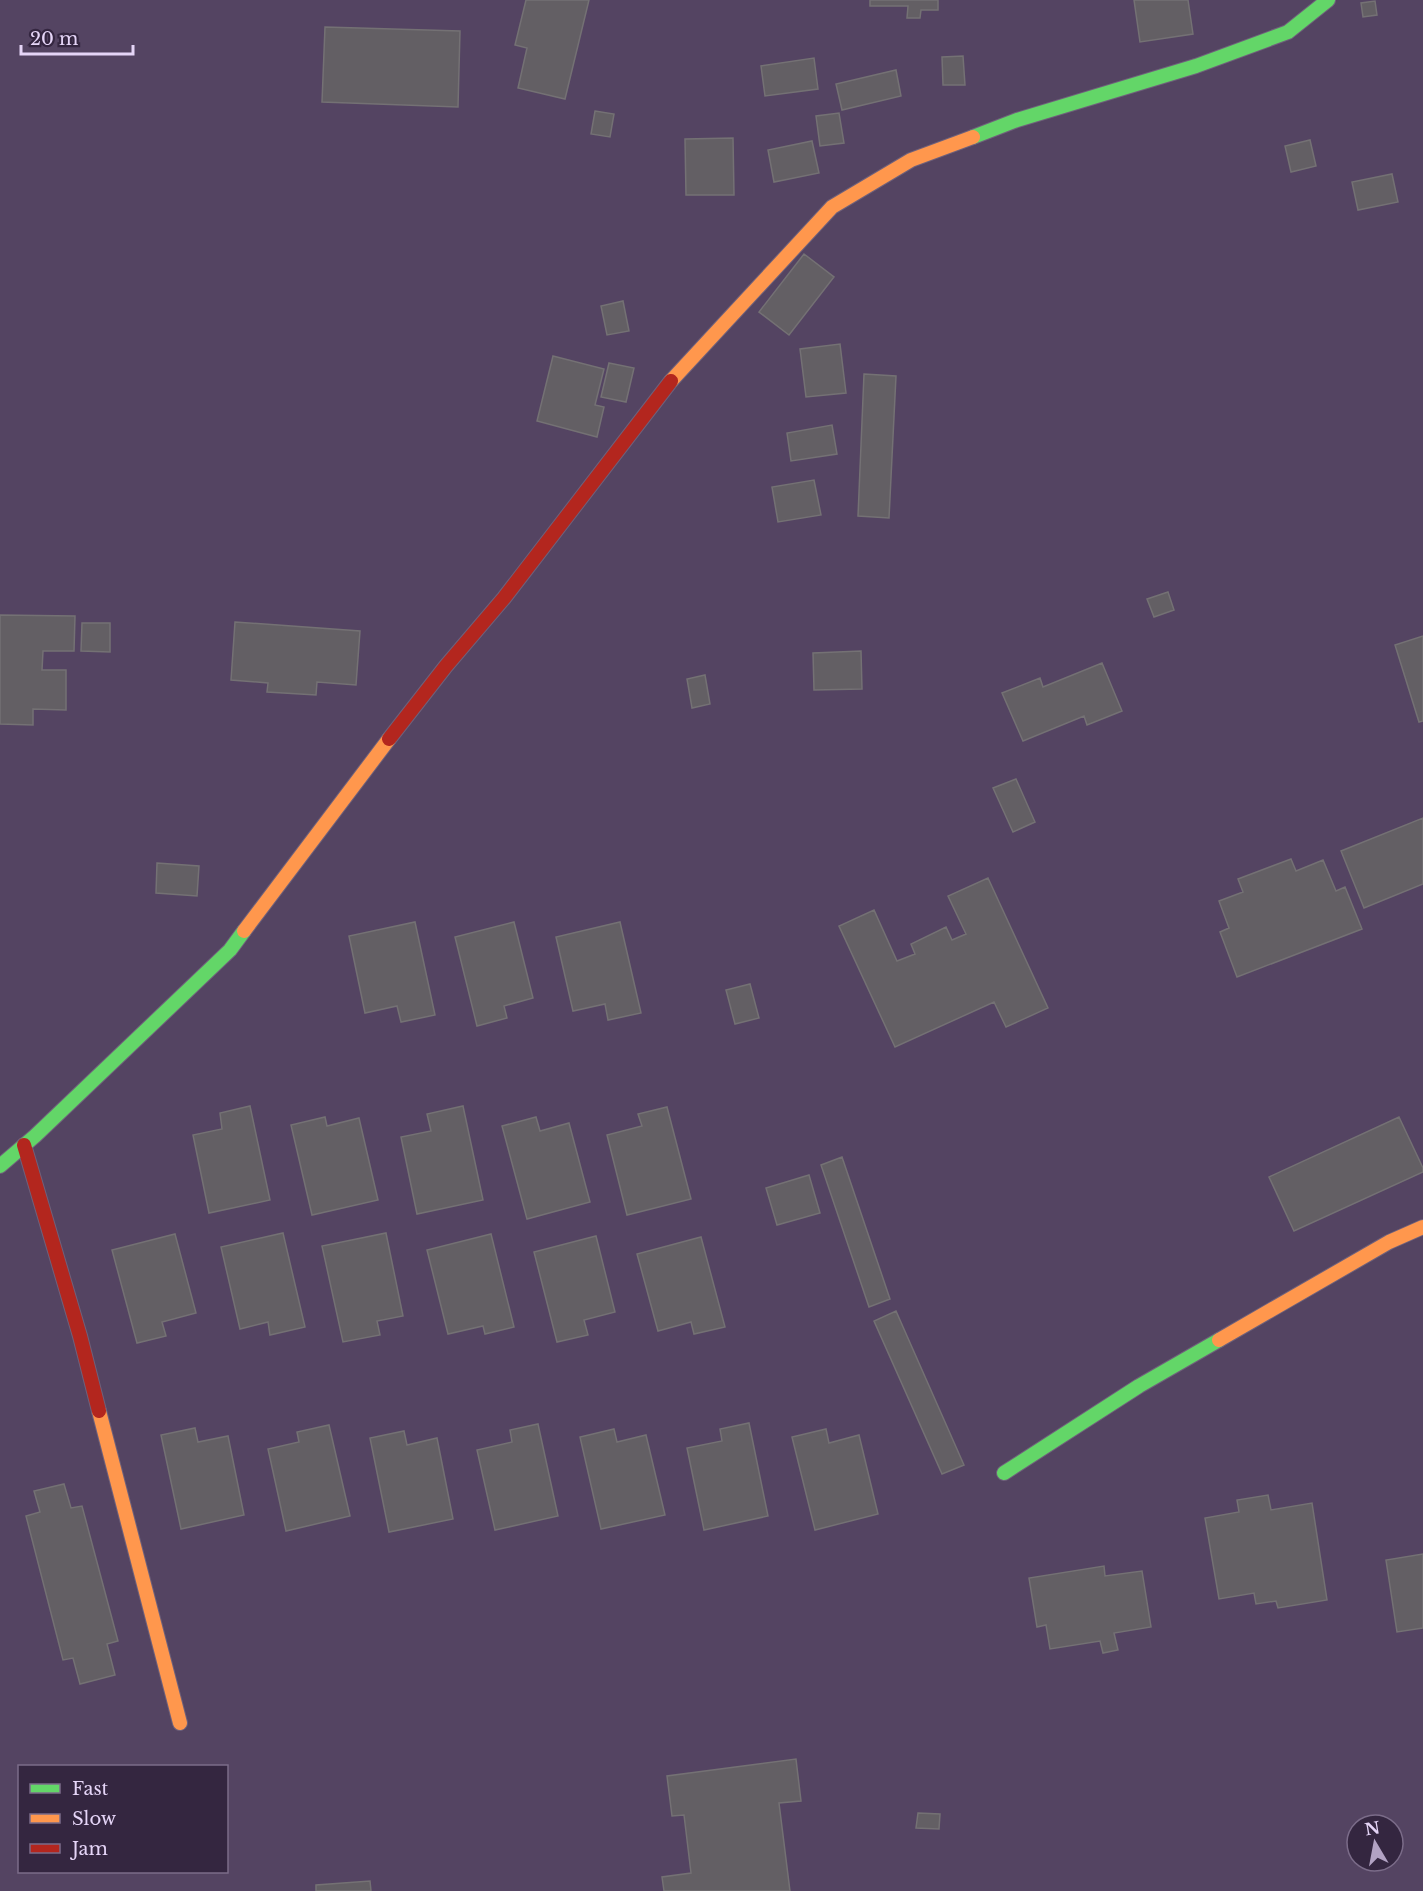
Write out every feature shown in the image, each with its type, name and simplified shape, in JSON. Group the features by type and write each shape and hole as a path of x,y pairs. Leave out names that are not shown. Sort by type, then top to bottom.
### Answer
{"street":[{"path":"0,1166 230,950 318,831 447,666 504,598 669,383 832,207 922,156 1017,120 1196,66 1288,32 1328,0"},
{"path":"24,1145 80,1336 180,1723"},
{"path":"1004,1473 1149,1380 1380,1247 1423,1227"}],"building":[{"path":"526,0 589,0 565,99 518,88 527,48 515,45"},
{"path":"870,0 938,0 938,10 921,10 920,18 907,18 908,6 870,6"},
{"path":"1134,0 1188,0 1193,34 1140,42"},
{"path":"1375,1 1377,15 1363,17 1361,3"},
{"path":"325,27 460,31 458,107 322,102"},
{"path":"963,56 965,85 943,85 942,57"},
{"path":"814,58 818,89 765,96 761,66"},
{"path":"896,70 901,96 842,110 836,84"},
{"path":"595,111 614,114 610,137 591,134"},
{"path":"839,113 844,143 820,146 816,116"},
{"path":"733,138 734,195 686,195 685,139"},
{"path":"1310,140 1316,166 1291,172 1285,146"},
{"path":"812,141 819,173 774,182 768,150"},
{"path":"1392,174 1398,202 1358,210 1352,182"},
{"path":"804,254 834,277 789,335 759,312"},
{"path":"623,301 629,331 607,335 601,306"},
{"path":"840,344 846,393 806,397 800,349"},
{"path":"553,356 604,369 595,405 604,407 597,437 537,421"},
{"path":"609,363 634,368 626,402 601,397"},
{"path":"864,374 896,376 889,518 858,516"},
{"path":"832,425 837,454 791,461 787,433"},
{"path":"814,480 821,515 778,522 772,487"},
{"path":"1168,592 1174,610 1154,617 1147,599"},
{"path":"0,615 75,616 74,651 43,651 42,670 66,670 66,710 33,709 33,725 0,724"},
{"path":"235,622 360,631 356,685 317,682 316,695 267,692 268,683 231,680"},
{"path":"82,623 110,623 110,652 81,651"},
{"path":"1423,636 1423,721 1419,722 1395,645"},
{"path":"861,651 862,689 814,690 813,653"},
{"path":"1102,663 1122,711 1087,725 1084,716 1023,741 1002,693 1040,678 1043,687"},
{"path":"705,675 710,704 692,708 687,679"},
{"path":"1016,779 1035,822 1013,832 993,788"},
{"path":"1423,818 1423,884 1364,908 1341,851"},
{"path":"1291,859 1296,871 1323,860 1336,891 1345,887 1362,929 1237,977 1220,932 1229,928 1219,901 1243,892 1238,879"},
{"path":"157,863 199,866 197,896 156,893"},
{"path":"988,878 1048,1008 1006,1027 994,1002 895,1047 839,926 874,910 897,961 915,954 911,944 946,927 952,940 966,934 948,896"},
{"path":"415,922 435,1015 401,1022 397,1006 365,1013 349,936"},
{"path":"514,922 533,998 504,1006 507,1018 477,1026 455,937"},
{"path":"620,922 641,1013 608,1020 605,1004 573,1011 556,937"},
{"path":"750,984 759,1018 735,1024 726,990"},
{"path":"250,1106 270,1200 209,1213 193,1135 222,1129 220,1113"},
{"path":"463,1106 483,1200 417,1214 401,1137 431,1131 427,1114"},
{"path":"667,1107 691,1199 627,1215 607,1135 642,1126 638,1114"},
{"path":"325,1117 327,1126 359,1118 378,1200 312,1215 291,1125"},
{"path":"536,1117 540,1131 569,1123 590,1202 527,1219 502,1126"},
{"path":"1399,1117 1423,1172 1294,1231 1269,1177"},
{"path":"842,1157 890,1299 869,1307 821,1165"},
{"path":"809,1175 820,1213 777,1225 766,1188"},
{"path":"283,1233 305,1327 270,1335 268,1322 240,1329 221,1247"},
{"path":"386,1233 403,1316 377,1321 380,1335 343,1342 322,1246"},
{"path":"175,1234 196,1313 162,1322 166,1336 137,1343 112,1250"},
{"path":"491,1234 514,1327 485,1334 483,1326 448,1334 427,1250"},
{"path":"596,1236 615,1312 584,1320 588,1335 557,1342 534,1252"},
{"path":"701,1237 725,1327 694,1334 691,1322 658,1331 637,1254"},
{"path":"896,1311 964,1465 942,1474 874,1321"},
{"path":"749,1423 768,1516 704,1530 687,1448 722,1441 720,1429"},
{"path":"538,1424 558,1516 495,1530 477,1450 512,1442 510,1430"},
{"path":"329,1425 350,1516 286,1531 268,1449 299,1442 297,1432"},
{"path":"195,1428 198,1442 228,1436 244,1515 181,1529 161,1435"},
{"path":"614,1429 617,1442 646,1435 665,1515 601,1529 580,1437"},
{"path":"826,1429 829,1443 859,1435 878,1514 815,1530 792,1437"},
{"path":"404,1431 407,1445 437,1438 453,1519 389,1532 370,1438"},
{"path":"64,1484 71,1508 82,1506 118,1641 107,1644 115,1675 80,1684 73,1658 63,1660 26,1516 40,1512 34,1491"},
{"path":"1268,1495 1271,1510 1312,1503 1327,1600 1278,1608 1276,1601 1256,1604 1254,1593 1219,1599 1205,1518 1239,1512 1237,1500"},
{"path":"1423,1554 1423,1628 1397,1632 1386,1560"},
{"path":"1104,1566 1105,1576 1142,1571 1151,1627 1114,1633 1118,1650 1103,1653 1100,1641 1050,1649 1046,1625 1037,1627 1029,1578"},
{"path":"796,1759 801,1801 779,1803 790,1891 664,1891 662,1877 691,1873 684,1815 672,1816 667,1776"},
{"path":"918,1813 940,1814 939,1829 916,1828"},
{"path":"370,1881 371,1891 316,1891 316,1885"}],"traffic: fast":[{"path":"973,137 1017,120 1196,66 1288,32 1328,0"},
{"path":"0,1166 35,1136 230,950 244,931"},
{"path":"1004,1473 1139,1386 1219,1340"}],"traffic: slow":[{"path":"671,381 832,207 911,160 973,137"},
{"path":"244,931 389,739"},
{"path":"1219,1340 1389,1242 1423,1227"},
{"path":"99,1411 180,1723"}],"traffic: jam":[{"path":"389,739 446,666 504,598 671,381"},
{"path":"24,1145 80,1336 99,1411"}]}
